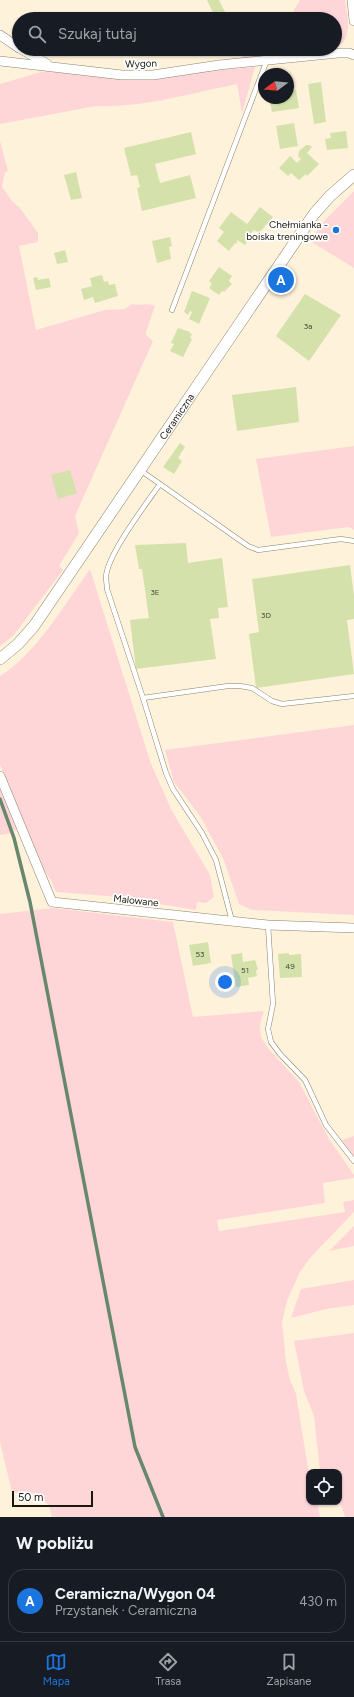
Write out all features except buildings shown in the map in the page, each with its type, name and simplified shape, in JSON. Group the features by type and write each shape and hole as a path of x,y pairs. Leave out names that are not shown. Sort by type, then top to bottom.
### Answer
{"street":[{"path":"352,0 354,20"},
{"path":"0,35 12,43"},
{"name":"Wygon","path":"342,52 354,55"},
{"path":"33,56 51,67"},
{"name":"Wygon","path":"0,61 122,75 153,74 302,56"},
{"name":"Ceramiczna","path":"0,659 18,644 34,626 314,214 330,196 354,175"},
{"name":"Malowane","path":"0,776 52,902 268,926 354,928"}],"lane":[{"path":"172,310 266,60"},
{"path":"140,470 248,546 258,550 340,539 354,541"},
{"path":"160,484 120,543 109,564 106,577 107,589 144,698 168,778 173,789 202,833 216,860 232,922"},
{"path":"144,698 228,686 252,688 272,701 282,704 354,696"},
{"path":"268,926 273,1004 268,1029 271,1042 280,1054 305,1080 326,1125 354,1161"}],"shaded area":[{"path":"300,0 345,0 348,28 345,40 342,43 342,12 293,12"},
{"path":"242,56 261,56 243,58"},
{"path":"255,67 242,113 237,84 149,102 131,105 96,106 0,124 0,84 41,72 54,71 118,79"},
{"path":"0,141 8,171 5,172 2,187 12,201 20,208 38,233 38,242 19,246 36,330 105,310 125,309 132,304 150,304 155,306 146,332 146,335 153,341 75,516 79,533 59,566 63,570 13,636 0,646"},
{"name":"Chełmianka - boiska treningowe","path":"354,191 354,268 310,241 326,219"},
{"path":"354,446 354,530 349,527 271,537 256,459"},
{"path":"90,569 151,764 172,811 210,875 214,897 206,903 197,902 196,910 108,896 56,892 51,880 39,863 0,765 0,676 13,667 38,642"},
{"path":"354,725 354,915 252,910 239,904 223,858 200,816 174,782 165,750"},
{"path":"0,784 18,829 11,831 12,833 0,835"},
{"path":"53,908 173,922 193,1017 264,1011 260,1024 261,1037 267,1047 299,1082 329,1139 354,1175 354,1178 323,1183 325,1203 217,1220 219,1231 345,1212 343,1202 354,1200 354,1212 310,1258 300,1272 287,1301 282,1322 286,1362 290,1380 296,1394 308,1469 306,1469 306,1505 318,1505 320,1517 52,1517 49,1506 38,1494 12,1492 0,1442 0,914"},
{"path":"354,1136 354,1156 342,1140"},
{"path":"354,1226 354,1246 329,1251"},
{"path":"354,1280 354,1305 326,1309 291,1318 301,1289"},
{"path":"354,1333 354,1517 345,1517 340,1505 342,1505 342,1469 320,1469 314,1416 304,1391 294,1341"}],"waterway":[{"path":"0,799 14,838 30,902 135,1447 163,1517"}],"place":[{"name":"Chełmianka - boiska treningowe","path":"336,230"},
{"name":"Ceramiczna/Wygon 04","path":"281,280"}]}
